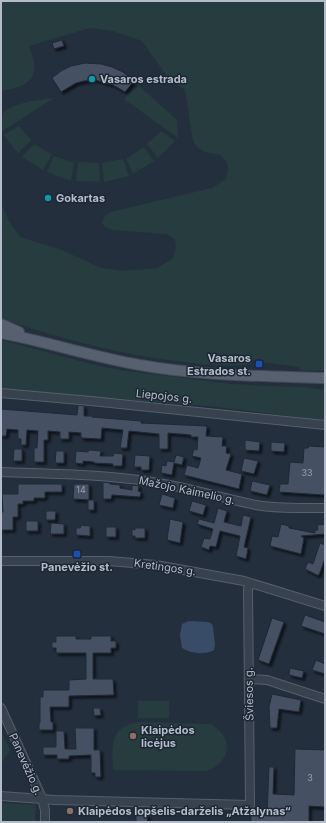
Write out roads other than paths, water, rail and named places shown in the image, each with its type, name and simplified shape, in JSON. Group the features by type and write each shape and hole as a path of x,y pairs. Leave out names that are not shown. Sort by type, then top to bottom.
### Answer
{"main road":[{"path":"1,324 36,340"},
{"path":"1,333 140,365 244,376 325,378"}],"street":[{"name":"Liepojos g.","path":"1,393 98,401 325,425"},
{"name":"Mažojo Kaimelio g.","path":"1,472 133,479 172,485 256,505 325,508"},
{"name":"Kretingos g.","path":"1,560 128,562 178,568 227,577 325,606"},
{"name":"Šviesos g.","path":"42,798 55,800 250,805 248,590 250,583"},
{"path":"249,679 267,680 325,699"},
{"name":"Panevėžio g.","path":"1,708 42,798 45,810 45,822"},
{"path":"1,796 42,798"}],"water":[{"path":"189,621 208,622 212,624 215,645 214,650 206,653 198,653 190,652 182,648 180,635 182,624"}],"place":[{"name":"Vasaros estrada","path":"92,79"},
{"name":"Gokartas","path":"48,198"},
{"name":"Vasaros Estrados st.","path":"259,364"},
{"name":"Panevėžio st.","path":"77,554"},
{"name":"Klaipėdos licėjus","path":"133,736"},
{"name":"Klaipėdos lopšelis-darželis „Atžalynas“","path":"70,811"}]}
